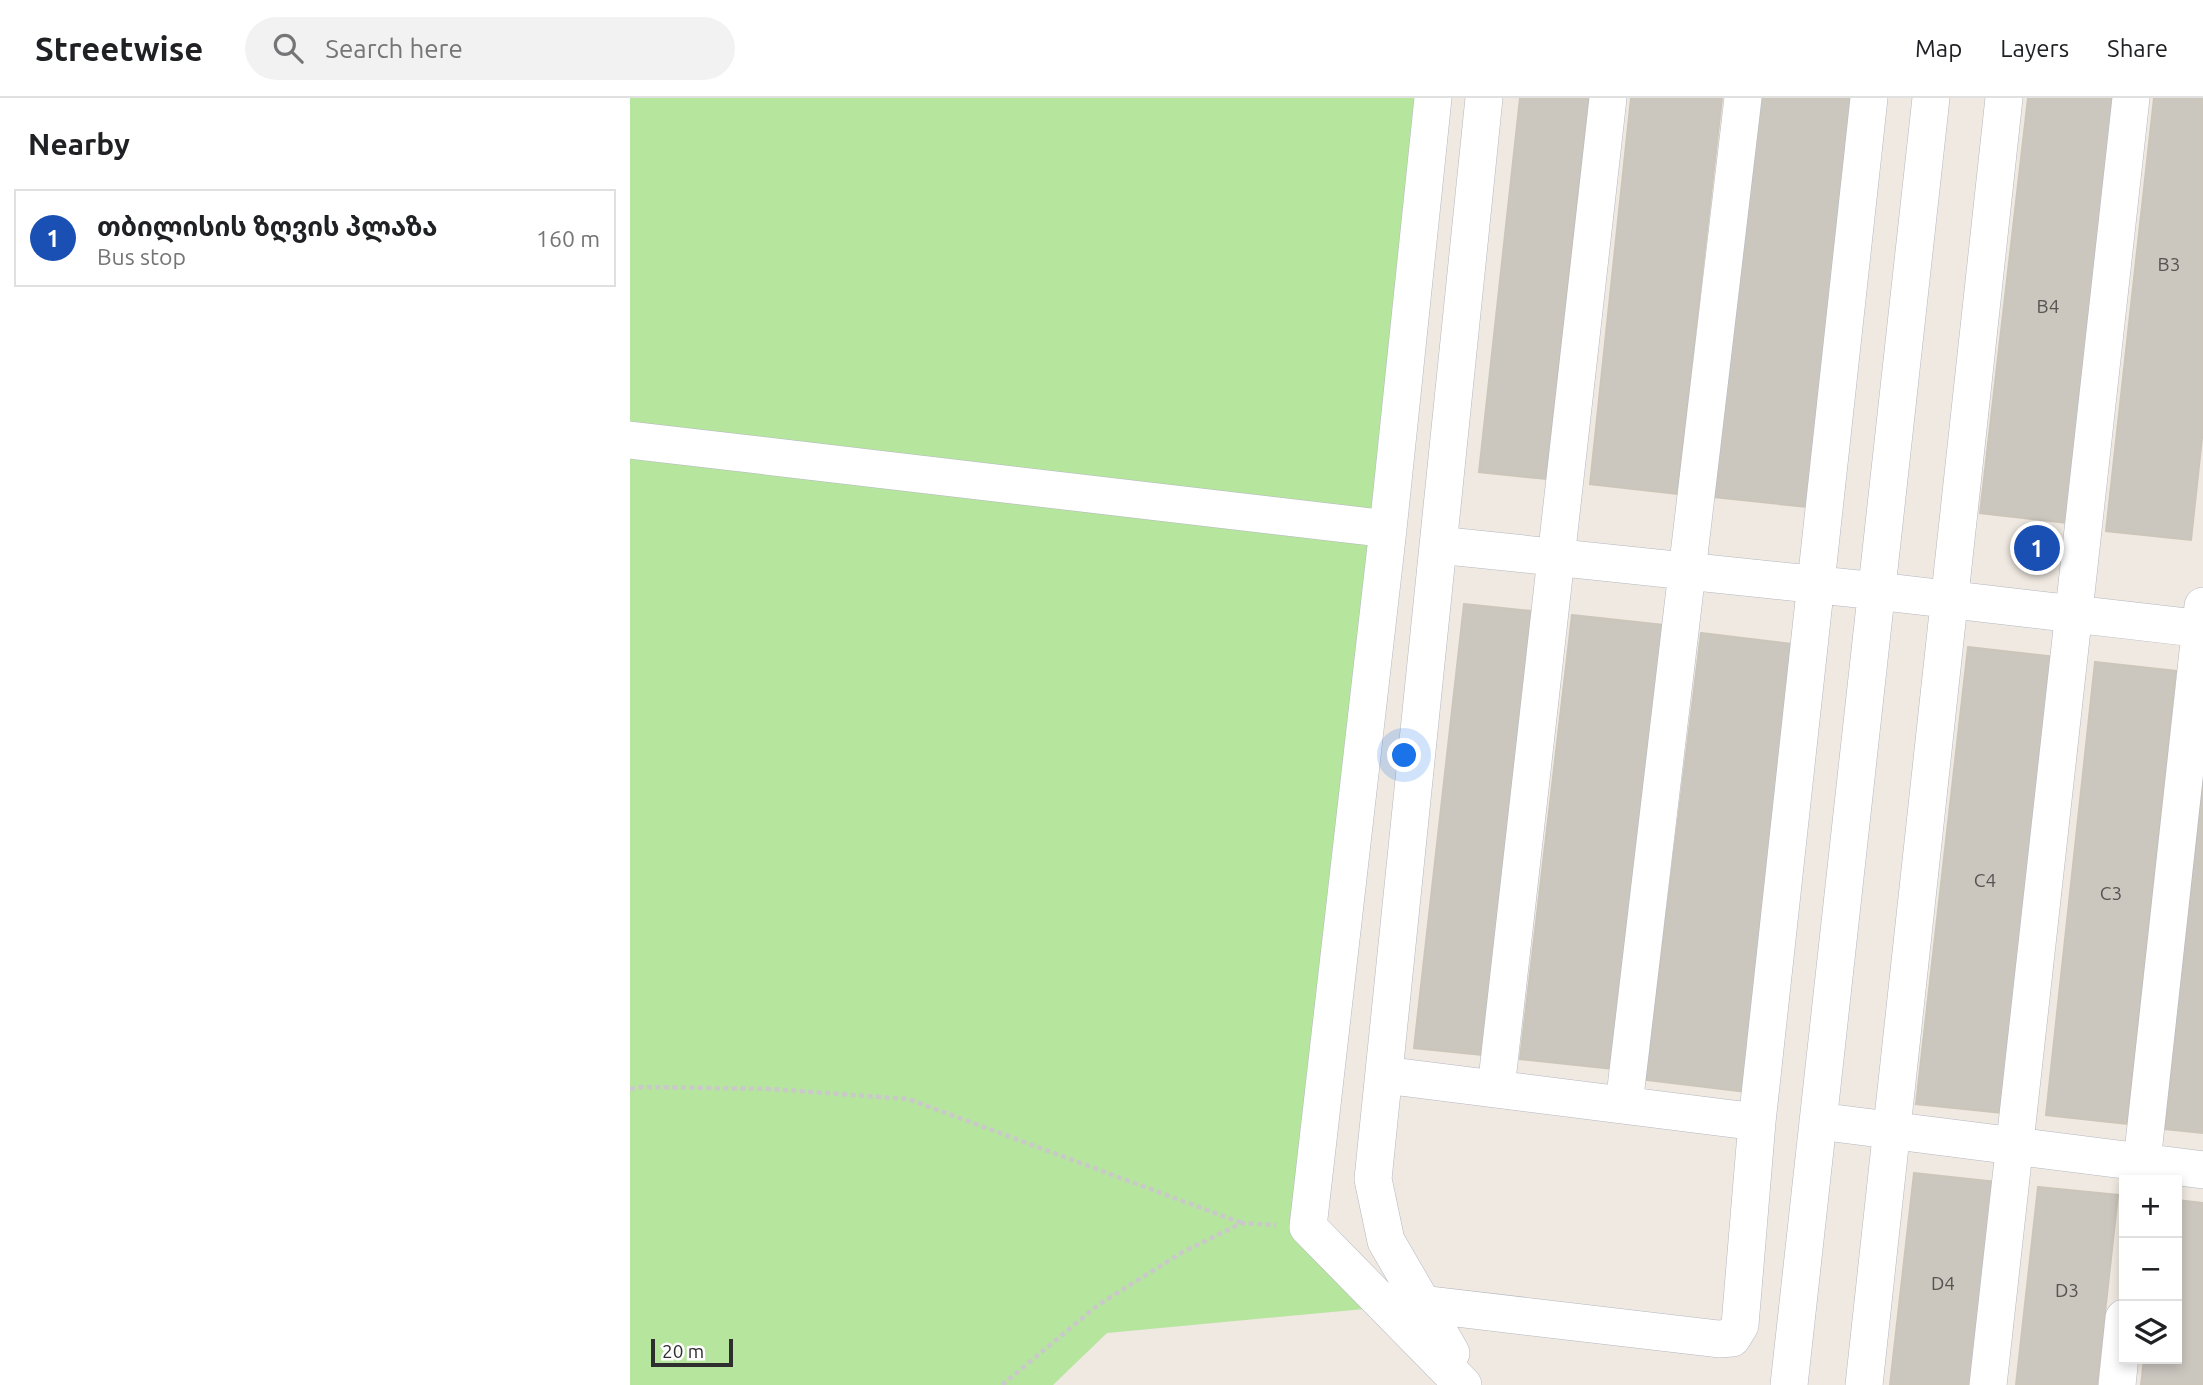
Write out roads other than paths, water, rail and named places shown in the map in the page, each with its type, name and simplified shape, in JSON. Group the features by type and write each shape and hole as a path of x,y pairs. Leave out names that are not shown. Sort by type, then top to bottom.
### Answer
{"street":[{"path":"1433,98 1388,529 1308,1227 1463,1385"},
{"path":"1469,1385 1386,1241 1373,1179 1484,98"},
{"path":"1496,1089 1608,98"},
{"path":"1624,1105 1743,98"},
{"path":"1422,1304 1719,1339 1732,1338 1740,1325 1757,1122 1869,98"},
{"path":"1789,1385 1931,98"},
{"path":"1864,1385 2004,98"},
{"path":"1989,1385 2131,98"},
{"path":"630,440 1388,529"},
{"path":"1438,545 2073,614 2202,621 2141,1171"},
{"path":"1384,1075 1757,1122"},
{"path":"1818,1121 2015,1146 2141,1171 2203,1170"},
{"path":"2117,1385 2119,1364"}],"place":[{"name":"თბილისის ზღვის პლაზა","path":"2037,548"}]}
